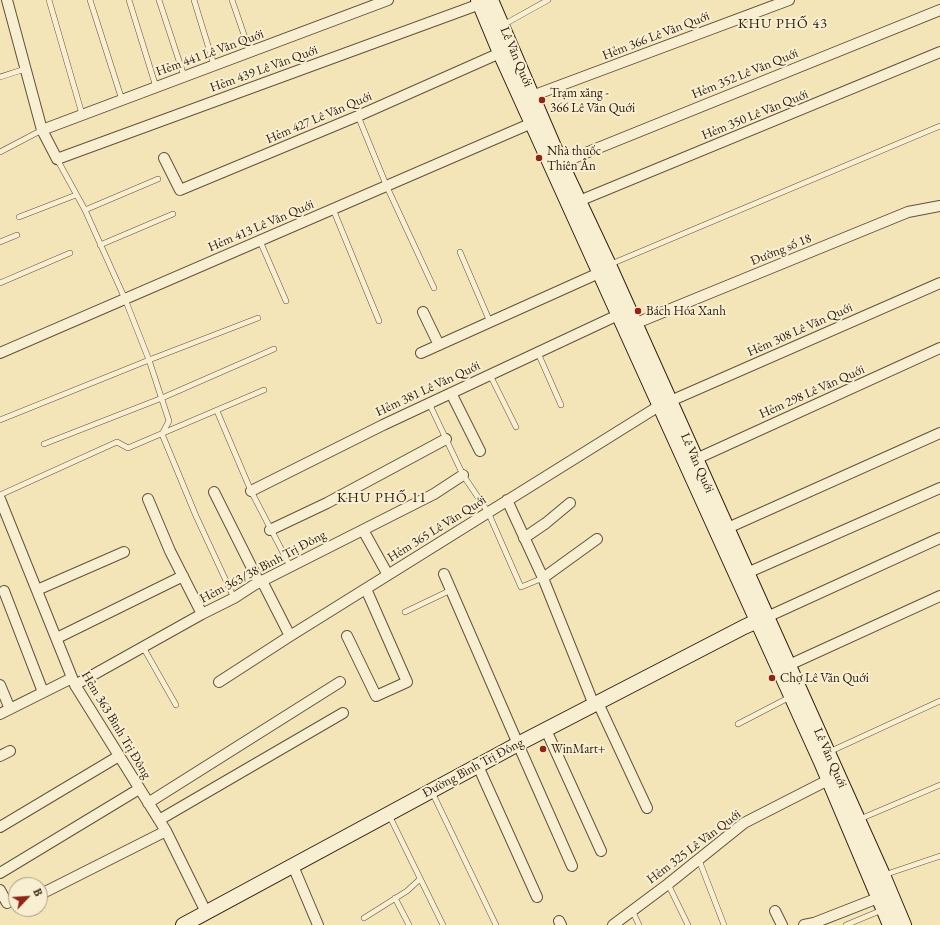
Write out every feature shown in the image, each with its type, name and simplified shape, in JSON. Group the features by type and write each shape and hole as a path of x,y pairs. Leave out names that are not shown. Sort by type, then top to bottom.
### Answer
{"main road":[{"name":"Lê Văn Quới","path":"483,1 532,96 561,163 574,203"},
{"name":"Lê Văn Quới","path":"497,28 500,53 532,123 574,203 604,269 634,324 664,404 696,459 722,530 747,573 761,619 788,665 828,753 833,778 890,925"},
{"name":"Lê Văn Quới","path":"604,269 618,315 664,404 722,530 761,619 790,697 833,778 858,819 904,925"},
{"name":"Đường Bình Trị Đông","path":"185,924 518,744 761,619"}],"street":[{"name":"Hẻm 441 Lê Văn Quới","path":"42,130 388,0"},
{"name":"Hẻm 366 Lê Văn Quới","path":"532,96 789,0"},
{"name":"Hẻm 439 Lê Văn Quới","path":"57,159 483,1"},
{"path":"5,3 26,69 42,130 57,159"},
{"name":"Hẻm 352 Lê Văn Quới","path":"561,163 940,10"},
{"name":"Hẻm 350 Lê Văn Quới","path":"574,203 940,52"},
{"name":"Hẻm 427 Lê Văn Quới","path":"164,158 180,190 358,116 500,53"},
{"name":"Hẻm 413 Lê Văn Quới","path":"0,353 387,187 532,123"},
{"name":"Đường số 18","path":"634,324 908,212 940,206"},
{"path":"421,353 604,269"},
{"name":"Hẻm 308 Lê Văn Quới","path":"664,404 940,283"},
{"path":"423,312 439,345"},
{"name":"Hẻm 381 Lê Văn Quới","path":"251,491 383,425 618,315"},
{"name":"Hẻm 298 Lê Văn Quới","path":"696,459 940,348"},
{"path":"451,393 480,451"},
{"name":"Hẻm 365 Lê Văn Quới","path":"219,682 488,512 664,404"},
{"path":"722,530 940,433"},
{"path":"270,530 327,503 446,439"},
{"name":"Hẻm 363/38 Bình Trị Đông","path":"0,714 43,692 74,681 143,647 234,598 260,581 434,494 463,474"},
{"path":"747,573 940,488"},
{"path":"214,492 290,636"},
{"name":"Hẻm 363 Bình Trị Đông","path":"0,499 74,681 166,831 206,912"},
{"path":"148,499 170,551 202,614"},
{"path":"508,500 543,578 596,704 647,808"},
{"path":"524,538 546,523 570,503"},
{"path":"364,530 388,575"},
{"path":"761,619 940,538"},
{"path":"543,578 597,539"},
{"path":"37,590 124,552"},
{"path":"444,574 572,866"},
{"path":"57,638 183,576"},
{"path":"346,636 376,696 407,682 366,589"},
{"path":"4,592 43,692"},
{"path":"788,665 940,596"},
{"path":"148,803 340,682"},
{"path":"0,685 10,709"},
{"path":"159,820 343,713"},
{"path":"546,730 601,851"},
{"path":"0,827 119,756"},
{"path":"478,766 537,897"},
{"name":"Hẻm 325 Lê Văn Quới","path":"612,925 668,884 744,823 833,778"},
{"path":"0,873 139,789"},
{"path":"48,890 166,831"},
{"path":"293,866 318,925"},
{"path":"0,890 7,903"},
{"path":"804,925 881,904"},
{"path":"776,911 782,925"}],"lane":[{"path":"49,0 82,114"},
{"path":"90,0 122,100"},
{"path":"129,0 156,87"},
{"path":"159,0 184,76"},
{"path":"194,0 214,65"},
{"path":"232,0 250,52"},
{"path":"497,28 548,0"},
{"path":"0,77 26,69"},
{"path":"358,116 387,187 434,288"},
{"path":"604,269 940,126"},
{"path":"0,150 42,130"},
{"path":"57,159 85,210 125,299 149,360 170,421 162,434"},
{"path":"85,210 158,179"},
{"path":"19,217 76,195"},
{"path":"333,209 379,321"},
{"path":"100,245 173,214"},
{"path":"0,242 18,235"},
{"path":"260,241 286,301"},
{"path":"460,252 490,322"},
{"path":"0,284 70,253"},
{"path":"0,420 258,318"},
{"path":"44,444 162,398 274,349"},
{"path":"538,353 560,405"},
{"path":"490,375 516,427"},
{"path":"0,495 117,442 128,448 264,390"},
{"path":"429,403 463,474 488,512 521,587 543,578"},
{"path":"217,411 251,491 290,566"},
{"path":"162,434 196,516 234,598"},
{"path":"405,612 451,590"},
{"path":"143,647 176,705"},
{"path":"738,724 790,697"},
{"path":"828,753 940,701"},
{"path":"858,819 940,785"},
{"path":"431,791 496,925"},
{"path":"389,814 443,925"},
{"path":"883,875 940,856"},
{"path":"699,860 724,925"},
{"path":"364,918 395,898 420,879"},
{"path":"668,884 688,925"},
{"path":"395,898 409,925"},
{"path":"846,925 881,904"},
{"path":"632,910 639,925"}],"place":[{"name":"Trạm xăng - 366 Lê Văn Quới","path":"542,100"},
{"name":"Nhà thuốc Thiên Ân","path":"539,158"},
{"name":"Bách Hóa Xanh","path":"638,311"},
{"name":"Chợ Lê Văn Quới","path":"772,678"},
{"name":"WinMart+","path":"543,749"}],"district":[{"name":"KHU PHỐ 43","path":"783,24"},
{"name":"KHU PHỐ 11","path":"382,498"}]}
